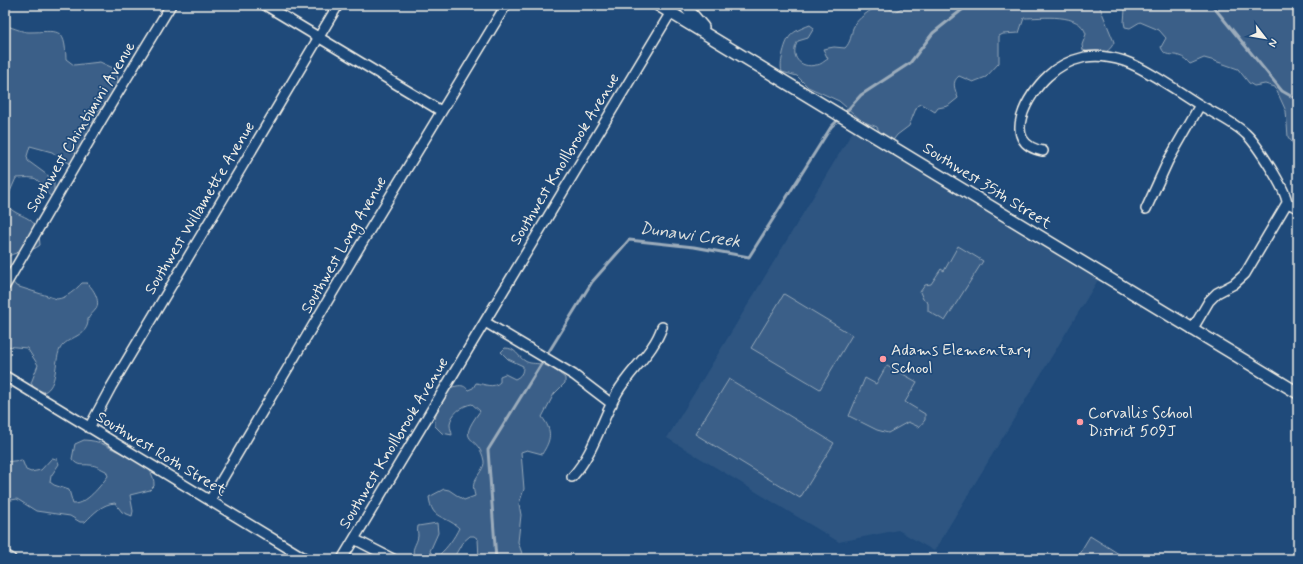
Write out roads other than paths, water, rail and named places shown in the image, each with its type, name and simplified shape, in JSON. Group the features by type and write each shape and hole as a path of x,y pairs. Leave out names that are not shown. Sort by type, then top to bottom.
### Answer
{"street":[{"name":"Southwest Chintimini Avenue","path":"5,286 102,119 171,5"},
{"path":"265,5 441,111"},
{"name":"Southwest Willamette Avenue","path":"89,428 111,387 338,5"},
{"name":"Southwest Long Avenue","path":"210,500 441,111 506,5"},
{"name":"Southwest 35th Street","path":"658,5 1298,393"},
{"path":"684,5 713,37"},
{"name":"Southwest Knollbrook Avenue","path":"342,559 671,12"},
{"path":"1043,151 1030,146 1024,140 1020,124 1021,114 1037,87 1047,76 1063,65 1076,60 1095,56 1125,62 1246,133 1254,142 1285,193 1287,203 1245,274 1234,284 1217,293 1209,301 1192,330"},
{"path":"1146,209 1168,161 1200,105"},
{"path":"1287,203 1298,208"},
{"path":"485,322 574,375 612,404"},
{"path":"572,477 587,458 616,393 654,344 662,327"},
{"name":"Southwest Roth Street","path":"5,376 303,558"},
{"path":"354,539 393,559"},
{"path":"5,556 10,559"}],"waterway":[{"name":"Dunawi Creek","path":"844,114 861,95 910,63 933,33 968,5"},
{"name":"Dunawi Creek","path":"1212,5 1282,91 1298,100"},
{"name":"Dunawi Creek","path":"496,559 488,450 592,282 629,240 694,247 749,257 831,127 840,118"}],"place":[{"name":"Adams Elementary School","path":"883,359"},
{"name":"Corvallis School District 509J","path":"1080,422"}]}
